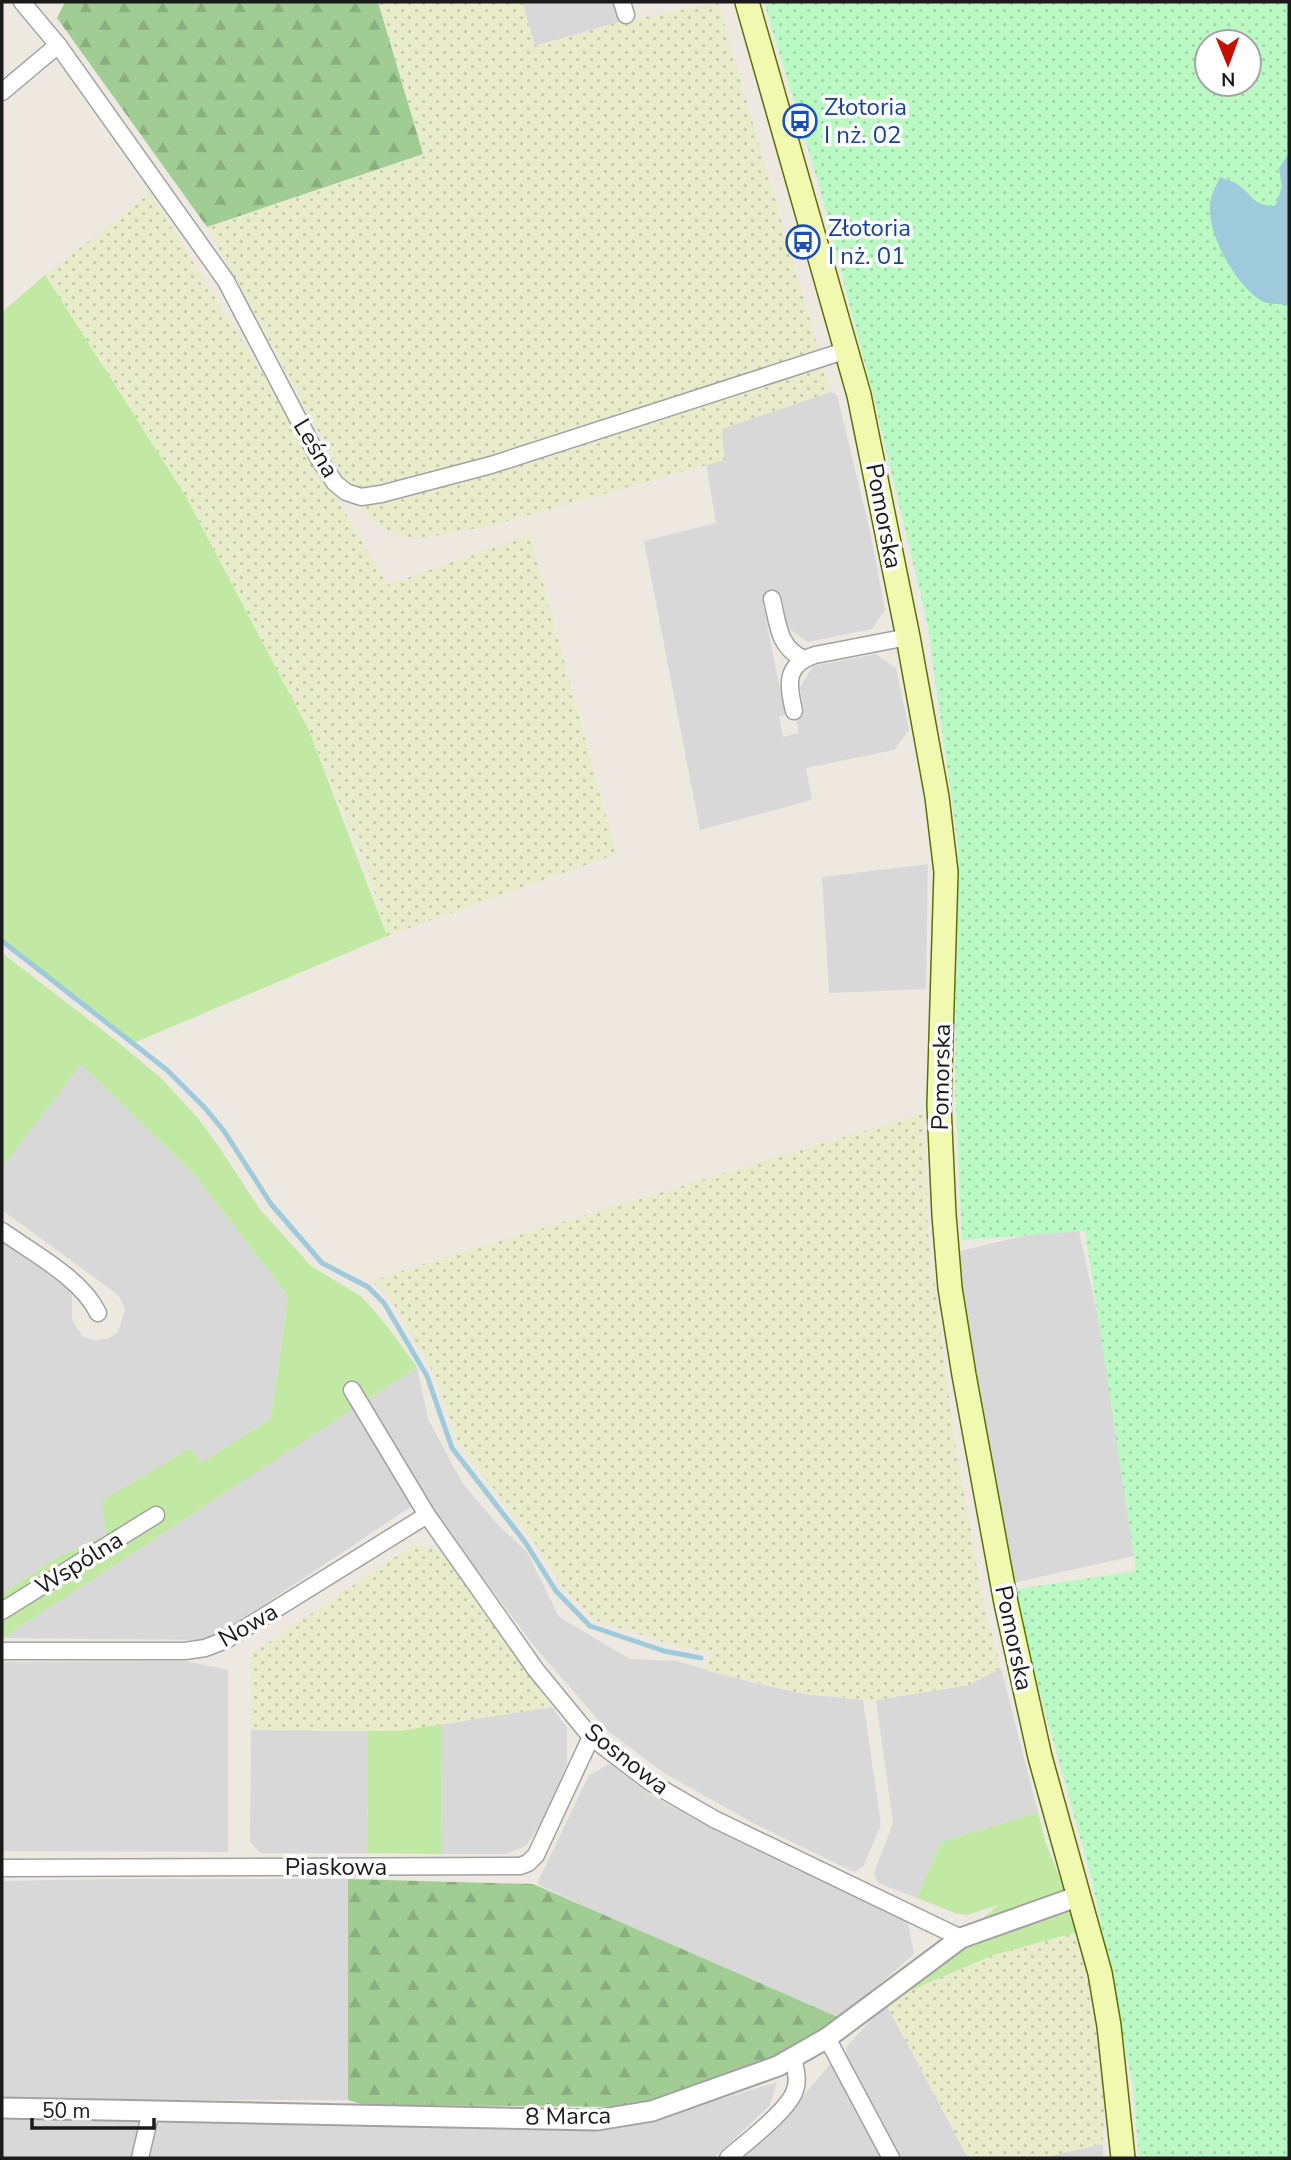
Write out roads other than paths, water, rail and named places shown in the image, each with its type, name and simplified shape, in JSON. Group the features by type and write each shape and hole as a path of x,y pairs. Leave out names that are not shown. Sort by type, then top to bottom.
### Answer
{"main road":[{"name":"Pomorska","path":"747,2 864,417 937,797 946,872 939,1105 950,1288 1006,1603 1040,1757 1100,1973 1123,2158"}],"street":[{"name":"Leśna","path":"22,2 58,45 226,281 318,459 335,484 346,492 361,497 381,494 491,465 847,350"},
{"path":"2,92 58,45"},
{"path":"772,599 784,644 789,651 804,659"},
{"path":"794,710 788,682 804,659 908,637"},
{"path":"2,1231 80,1287 92,1299 98,1313"},
{"name":"Sosnowa","path":"352,1390 427,1515 536,1670 592,1737 650,1782 714,1819 961,1938"},
{"name":"Wspólna","path":"2,1611 156,1515"},
{"name":"Nowa","path":"2,1651 185,1651 205,1648 226,1640 427,1515"},
{"name":"Piaskowa","path":"2,1868 520,1866 536,1855 592,1737"},
{"name":"8 Marca","path":"2,2108 597,2120 652,2111 765,2070 827,2038 961,1938 1079,1896"},
{"path":"827,2038 891,2158"},
{"path":"728,2158 776,2116 795,2094 797,2081 793,2057"},
{"path":"140,2158 151,2111"}],"water":[{"path":"1289,153 1289,305 1286,305 1264,302 1243,284 1224,256 1212,225 1210,211 1211,198 1220,177 1237,184 1257,202 1275,206 1282,187 1279,168"}],"waterway":[{"path":"2,941 167,1070 224,1131 271,1204 322,1263 368,1287 384,1303 427,1376 452,1448 525,1542 556,1591 590,1626 664,1651 701,1658"}],"place":[{"name":"Złotoria I nż. 02","path":"800,121"},
{"name":"Złotoria I nż. 01","path":"803,242"}]}
